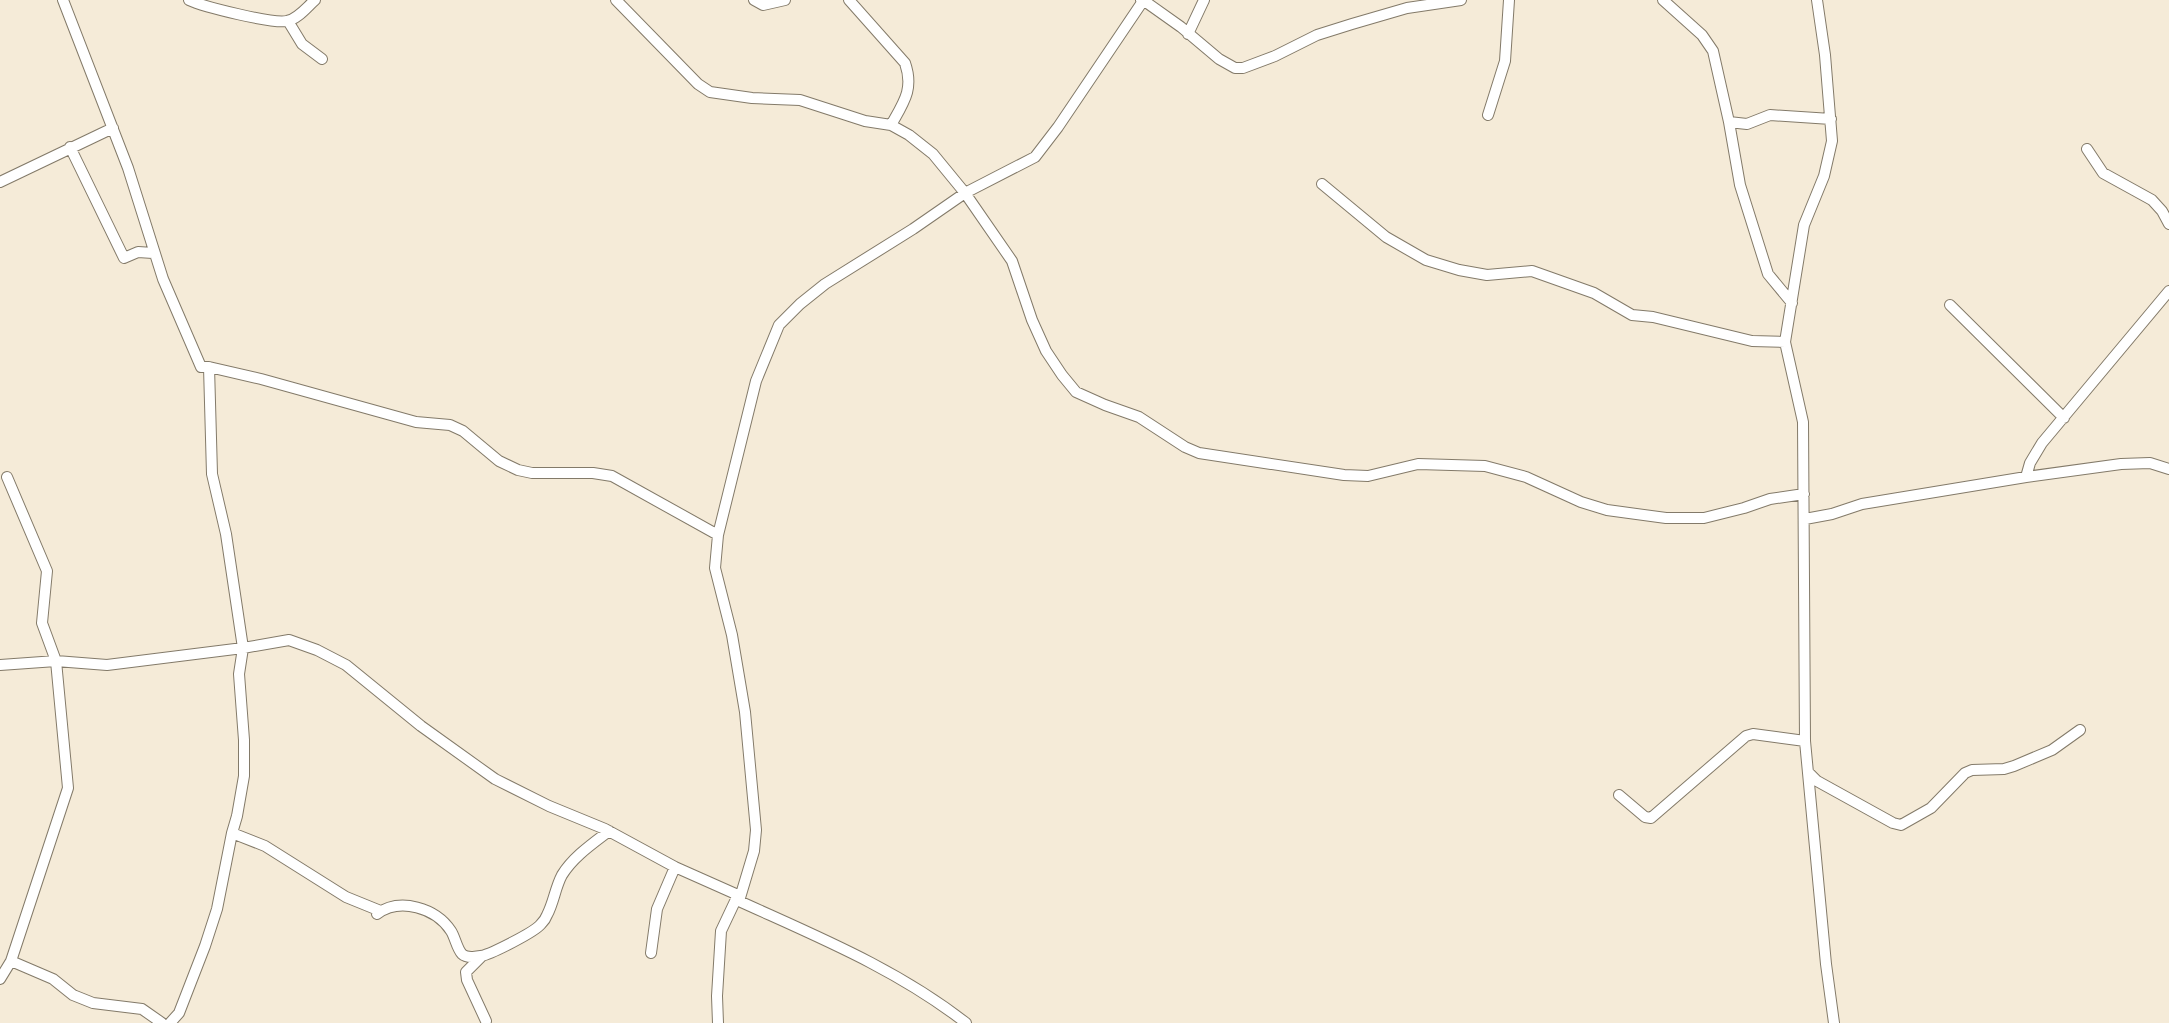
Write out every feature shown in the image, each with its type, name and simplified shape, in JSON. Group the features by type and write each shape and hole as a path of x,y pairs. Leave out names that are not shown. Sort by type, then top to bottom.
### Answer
{"street":[{"path":"62,0 128,168 153,253 201,367 209,367 261,379 416,422 450,425 463,431 499,460 518,470 532,473 593,473 612,476 718,535"},
{"path":"189,0 253,17 288,21 299,15 314,0"},
{"path":"306,7 322,0"},
{"path":"616,0 698,84 710,92 752,98 800,100 865,121 891,125 909,135 933,154 965,193 1012,261 1032,320 1046,351 1076,392 1138,417 1185,447 1200,454 1344,475 1368,476 1418,464 1485,466 1526,477 1581,502 1607,510 1666,518 1704,518 1770,499 1804,494"},
{"path":"754,0 763,5 785,0"},
{"path":"848,0 905,63 909,74 910,85 907,96 891,125"},
{"path":"718,1023 718,960 721,931 738,898 754,851 756,830 745,712 732,636 715,568 718,535 756,381 779,325 800,304 825,284 913,229 965,193 1035,157 1058,127 1142,0 1219,59 1235,68 1243,68 1284,52 1317,35 1352,24 1407,8 1461,0"},
{"path":"1188,34 1204,0"},
{"path":"1488,115 1505,61 1509,0"},
{"path":"1663,0 1702,35 1713,51 1729,122 1740,185 1768,274 1792,303"},
{"path":"1817,0 1832,141 1824,176 1804,225 1786,342 1803,422 1805,741 1826,964 1834,1023"},
{"path":"288,21 302,44 322,59"},
{"path":"1729,122 1747,124 1770,115 1831,119"},
{"path":"0,182 113,128"},
{"path":"70,147 124,258 138,252 153,253"},
{"path":"2087,149 2103,173 2152,200 2162,211 2169,224"},
{"path":"1322,184 1386,237 1426,260 1487,276 1532,271 1594,293 1632,315 1653,317 1752,341 1786,342"},
{"path":"2026,477 2030,463 2042,443 2169,291"},
{"path":"1950,305 2064,418"},
{"path":"170,1023 179,1013 217,909 244,776 244,740 239,674 243,648 226,534 212,474 209,367"},
{"path":"1805,518 1832,514 1862,504 2026,477 2121,464 2150,463 2169,469"},
{"path":"0,979 11,960 68,788 56,661 42,623 47,571 7,477"},
{"path":"0,666 56,661 107,665 243,648 289,640 346,665 422,726 495,779 549,806 609,831 675,867 866,959 935,998 966,1023"},
{"path":"1809,773 1817,781 1893,823 1901,825 1931,808 1965,773 1972,770 2004,769 2014,766 2052,750 2080,730"},
{"path":"1619,795 1646,817 1652,818 1746,736 1753,734 1805,741"},
{"path":"486,1020 467,980 466,972 482,956 541,925 548,913 562,875 584,850 609,831"},
{"path":"232,833 265,846 346,897 378,910 377,914 384,909 395,906 407,906 430,912 450,929 462,954 467,957 482,956"},
{"path":"651,953 656,909 675,867"},
{"path":"11,960 53,980 73,995 94,1004 142,1009 162,1023"}]}
